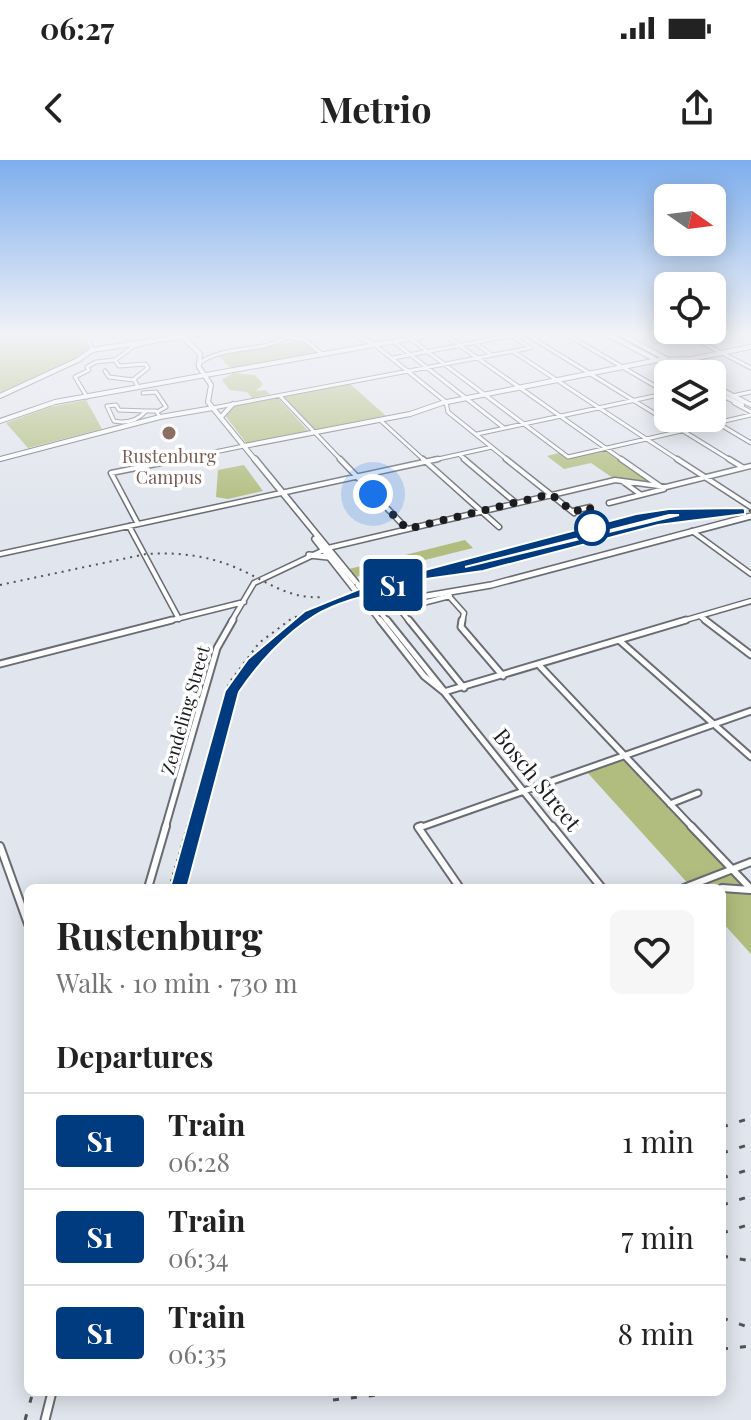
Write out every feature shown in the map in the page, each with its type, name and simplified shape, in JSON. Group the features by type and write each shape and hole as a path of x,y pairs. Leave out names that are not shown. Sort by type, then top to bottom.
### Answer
{"main road":[{"path":"0,421 46,404 114,392"},
{"name":"Bosch Street","path":"209,392 206,399 355,586"},
{"path":"244,446 410,414 429,406 500,392"},
{"path":"726,396 751,410"},
{"path":"726,398 732,399"},
{"path":"0,459 187,413 220,416 233,404"},
{"path":"429,406 448,412"},
{"path":"148,421 159,415 213,408"},
{"path":"370,603 448,595 751,516"},
{"name":"Bosch Street","path":"325,549 328,557 370,603"},
{"path":"309,555 328,557"},
{"path":"370,603 398,600"}],"street":[{"path":"84,392 87,397"},
{"path":"143,393 156,392 166,407 159,415 147,410 132,413 119,410 116,405 107,406 114,421 119,423 139,419 147,410"},
{"path":"213,408 296,392"},
{"path":"434,392 446,402 448,412 573,512 590,507"},
{"path":"458,392 504,428"},
{"path":"480,392 565,456 572,457 679,432"},
{"path":"526,392 664,489 609,503"},
{"path":"574,392 751,507"},
{"path":"619,392 654,413"},
{"path":"732,399 751,392"},
{"path":"279,395 407,529"},
{"path":"477,434 654,396"},
{"path":"726,420 751,410"},
{"path":"380,420 499,527"},
{"path":"726,428 751,443"},
{"path":"685,432 743,468"},
{"path":"138,524 110,475 244,446"},
{"path":"0,554 492,447"},
{"path":"459,455 516,503"},
{"name":"Zendeling Street","path":"149,884 217,648 254,583 325,549 551,494 621,481 661,487 751,466"},
{"path":"621,481 640,495"},
{"path":"129,526 179,619"},
{"path":"691,531 751,574"},
{"path":"464,688 402,612 407,607 448,595 464,613 461,627 503,676"},
{"path":"444,692 751,601"},
{"path":"0,664 245,602"},
{"name":"Bosch Street","path":"370,603 424,676 444,692 599,884"},
{"path":"700,616 751,655"},
{"path":"619,640 751,757"},
{"path":"539,665 751,889"},
{"path":"457,884 418,827 751,711"},
{"path":"669,805 698,793"},
{"path":"0,846 24,913"},
{"path":"694,884 751,862"},
{"path":"726,888 751,889"},
{"path":"45,1420 51,1396"}],"green space":[{"path":"247,392 267,392 270,394 252,398"},
{"path":"306,392 359,392 386,416 314,430 282,396"},
{"path":"277,397 309,432 247,444 224,414 234,405"},
{"path":"86,400 102,429 28,448 6,423 50,407"},
{"path":"605,450 657,485 613,478 591,463 564,469 547,456 559,453 567,458"},
{"path":"244,465 263,491 228,499 216,497 218,470"},
{"path":"465,540 473,548 356,577 349,569"},
{"path":"622,759 751,894 751,954 726,926 726,884 688,884 586,771"}],"railway":[{"path":"170,884 229,683 259,643 291,619 345,595 636,518 669,512 751,511"},
{"path":"0,585 146,554 168,553 211,559 287,592 324,597"},
{"path":"726,1126 751,1118"},
{"path":"726,1152 751,1144"},
{"path":"726,1177 751,1169"},
{"path":"726,1204 751,1196"},
{"path":"726,1232 751,1224"},
{"path":"726,1257 751,1261"},
{"path":"726,1319 751,1328"},
{"path":"726,1349 751,1346"},
{"path":"25,1420 32,1396"},
{"path":"333,1400 369,1396"}],"train":[{"name":"S1","path":"179,884 232,691 253,662 309,614 350,596 405,582 376,587 636,518 669,512 742,512 657,522 483,567 417,579"}],"place":[{"name":"Rustenburg Campus","path":"169,433"}],"route":[{"path":"373,494 407,529 551,494 573,512 590,507 592,528"}]}
